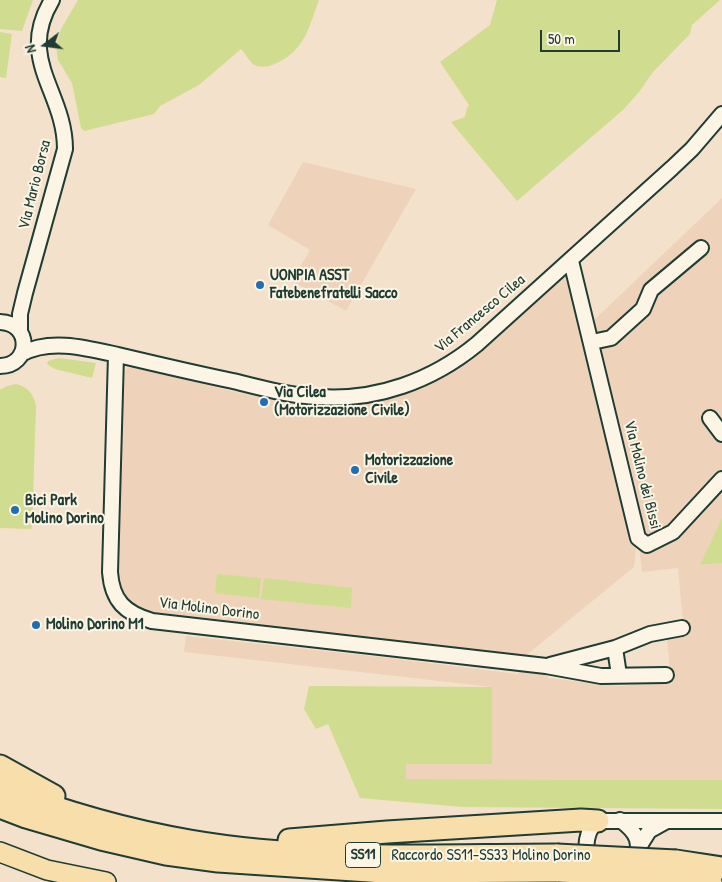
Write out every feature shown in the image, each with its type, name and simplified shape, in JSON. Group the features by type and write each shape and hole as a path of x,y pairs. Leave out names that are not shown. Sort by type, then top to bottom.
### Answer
{"highway":[{"path":"0,766 53,796 114,816 140,831"},
{"name":"SS11","path":"0,788 66,811 140,831"},
{"name":"SS11","path":"0,807 101,839 183,856"},
{"path":"0,818 105,849 132,855 149,857 183,856"},
{"path":"170,837 208,836 273,841 426,829 582,820 598,821"},
{"name":"Raccordo SS11-SS33 Molino Dorino","path":"140,831 208,843 306,853 676,869 722,868"},
{"name":"Raccordo SS11-SS33 Molino Dorino","path":"183,856 218,861 384,872 558,863"},
{"path":"218,861 272,874 400,882"},
{"name":"Raccordo SS11-SS33 Molino Dorino","path":"676,869 711,882"}],"main road":[{"path":"0,852 47,870 106,882"}],"street":[{"name":"Via Mario Borsa","path":"21,354 24,345 20,332 20,314 65,149 59,112 43,69 39,52 41,23 52,0"},
{"name":"Via Francesco Cilea","path":"0,366 13,363 21,354 32,349 50,346 83,348 289,394 326,397 370,394 415,382 463,356 679,162 722,114"},
{"path":"592,342 611,338 643,308 651,290 701,248"},
{"name":"Via Molino dei Bissi","path":"571,261 638,538 647,545 673,532 722,479"},
{"name":"Via Mario Borsa","path":"0,322 13,310 25,293"},
{"name":"Via Francesco Cilea","path":"0,322 9,323 33,340 50,346"},
{"name":"Via Molino Dorino","path":"116,355 110,572 113,590 120,603 126,609 133,614 152,621 546,666"},
{"path":"710,418 722,434"},
{"path":"546,666 615,648 650,634 682,628"},
{"path":"615,648 619,675"},
{"path":"546,666 594,675 666,675"},
{"path":"620,820 634,831 639,847 636,882"},
{"path":"588,882 586,842 591,827 598,821 722,821"},
{"path":"639,847 649,831 667,821"}],"shaded area":[{"path":"303,162 416,189 346,311 292,281 310,250 268,225"},
{"path":"722,198 722,518 701,565 722,563 722,780 405,779 406,764 492,687 184,652 186,636 518,674 520,670 548,674 548,678 619,686 671,682 667,637 684,635 678,568 642,572 638,538 587,322 595,319"},
{"path":"572,270 637,540 634,567 523,658 149,615 125,603 115,579 114,563 123,373 127,368 136,367 206,385 303,406 342,407 384,400 414,391 447,376 483,350 494,338"}],"green space":[{"path":"0,0 33,0 22,31 0,29"},
{"path":"78,0 319,0 304,38 292,53 283,60 270,66 257,66 251,62 241,49 199,85 160,106 154,114 84,131 81,128 72,83 58,60 56,47 61,29"},
{"path":"497,0 720,0 692,25 690,34 653,72 623,110 517,201 451,122 465,117 469,105 440,62 490,25"},
{"path":"0,32 12,34 6,78 0,77"},
{"path":"59,358 96,363 92,378 55,369 47,364 48,361"},
{"path":"16,384 30,392 36,406 32,529 0,528 0,390"},
{"path":"722,518 722,563 700,565"},
{"path":"217,574 261,578 259,598 215,593"},
{"path":"264,578 352,588 351,608 261,599"},
{"path":"309,686 492,687 492,764 406,764 406,779 722,780 722,809 463,807 360,798 328,724 316,729 304,709"}],"place":[{"name":"UONPIA ASST Fatebenefratelli Sacco","path":"260,285"},
{"name":"Via Cilea (Motorizzazione Civile)","path":"264,402"},
{"name":"Motorizzazione Civile","path":"355,470"},
{"name":"Bici Park Molino Dorino","path":"15,510"},
{"name":"Molino Dorino M1","path":"36,625"}]}
